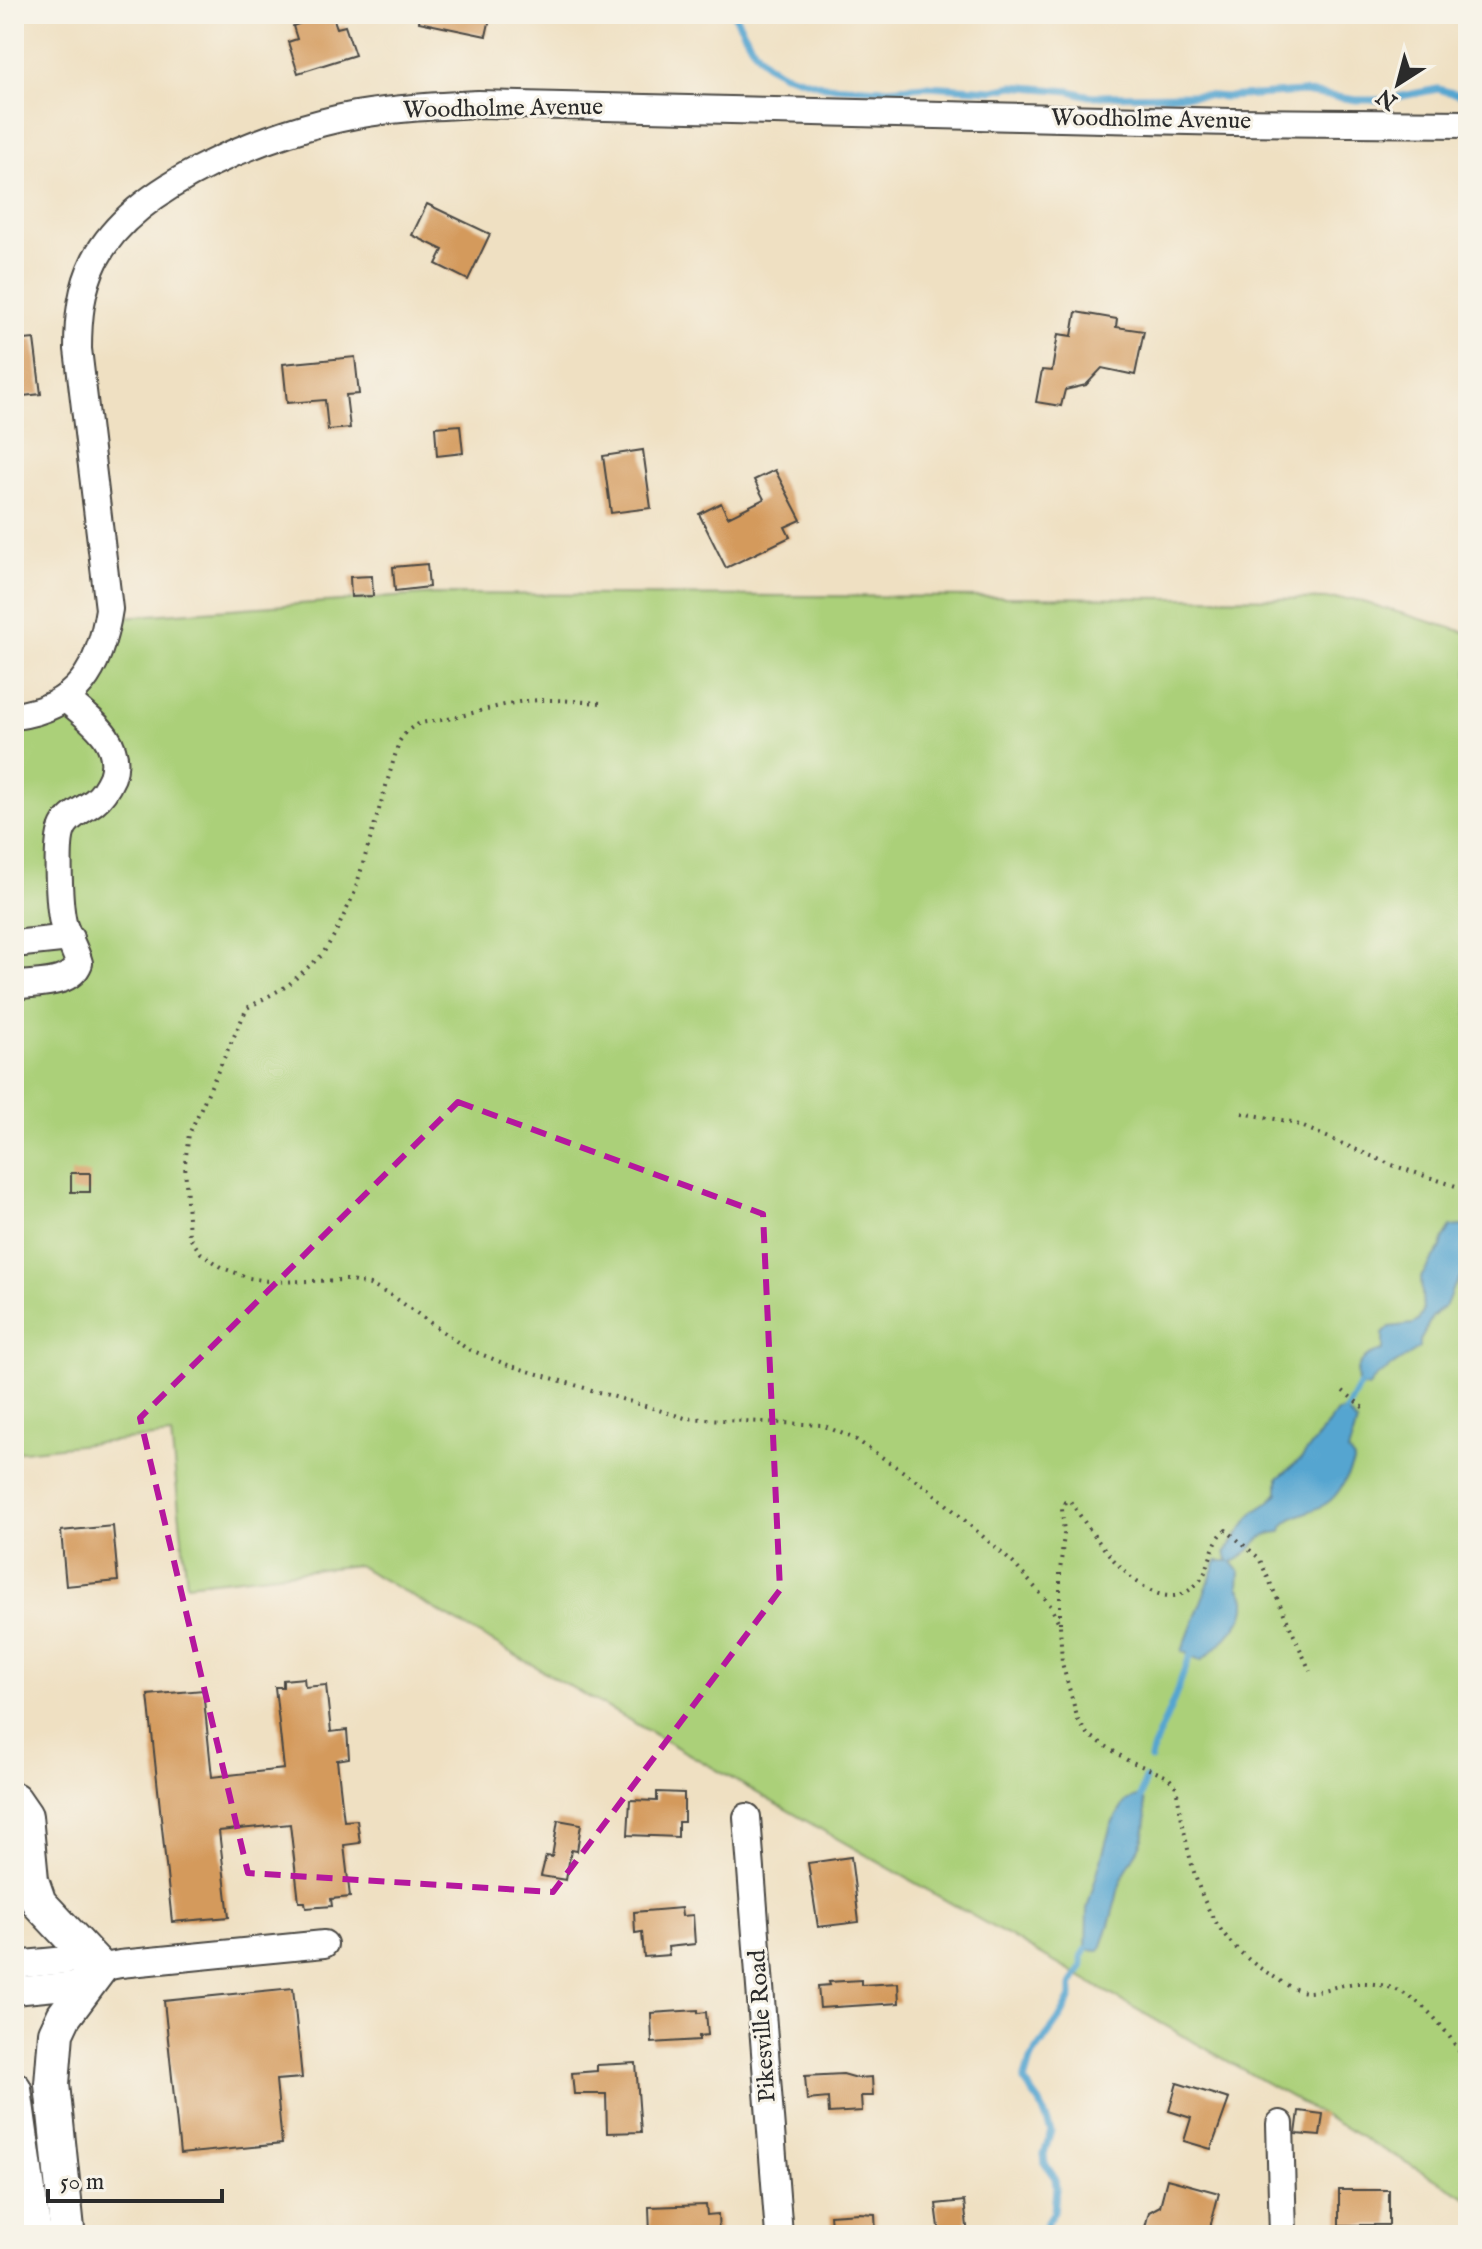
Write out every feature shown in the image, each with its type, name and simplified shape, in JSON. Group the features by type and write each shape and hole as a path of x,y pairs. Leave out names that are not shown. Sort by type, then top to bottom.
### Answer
{"main road":[{"path":"14,1800 25,1816 31,1880 39,1903 100,1968 64,2016 56,2033 52,2084 67,2229 63,2235"},
{"path":"14,2089 34,2235"}],"street":[{"name":"Woodholme Avenue","path":"14,716 48,707 65,698 85,678 100,654 109,609 78,349 78,317 86,281 97,257 132,213 191,174 241,151 293,132 354,116 415,106 478,104 1231,122 1468,124"},
{"path":"14,986 66,979 75,972 79,963 63,923 59,882 61,831 67,820 99,798 110,783 115,768 109,739 65,698"},
{"path":"14,944 70,938"},
{"name":"Pikesville Road","path":"747,1817 779,2235"},
{"path":"14,1991 76,1985 100,1968 120,1964 324,1944"},
{"path":"14,1965 77,1959 100,1968"},
{"path":"1280,2124 1283,2235"}],"path":[{"path":"600,703 557,700 520,702 448,719 424,721 407,729 399,742 354,894 335,934 322,955 287,986 247,1008 197,1113 189,1134 185,1163 189,1237 201,1253 223,1268 249,1278 274,1282 346,1280 370,1285 394,1297 466,1348 508,1365 685,1418 822,1425 855,1439 929,1489 1013,1563 1049,1603 1060,1625"},
{"path":"1242,1113 1292,1122 1392,1165 1468,1190"},
{"path":"1343,1391 1364,1408"},
{"path":"1310,1671 1259,1558 1226,1530 1219,1535 1202,1578 1173,1596 1159,1596 1146,1590 1101,1546 1070,1501 1065,1502 1062,1509 1064,1534 1060,1571 1062,1663 1078,1720 1086,1733 1127,1760 1168,1777 1176,1787 1198,1889 1216,1923 1234,1946 1263,1971 1291,1987 1307,1992 1357,1983 1404,1991 1422,2004 1446,2030 1468,2065"}],"highlighted area":[{"path":"458,1102 763,1214 780,1590 553,1892 248,1873 140,1418"}],"green space":[{"path":"435,594 1353,599 1468,633 1468,2198 357,1565 187,1584 171,1435 14,1452 14,733 38,728 57,719 88,694 109,659 123,617"}],"water":[{"path":"1451,1227 1468,1228 1468,1266 1446,1305 1432,1317 1420,1341 1420,1348 1376,1377 1368,1388 1359,1386 1357,1373 1361,1362 1383,1351 1383,1334 1390,1327 1418,1321 1423,1312 1421,1277"},
{"path":"1346,1411 1357,1423 1348,1452 1354,1460 1340,1489 1327,1503 1288,1521 1281,1532 1265,1536 1232,1562 1240,1572 1239,1587 1245,1608 1242,1618 1201,1661 1182,1651 1217,1561 1229,1561 1225,1553 1254,1512 1278,1493 1278,1478 1302,1458 1337,1412"},
{"path":"1136,1797 1144,1801 1146,1817 1142,1840 1122,1878 1102,1946 1098,1951 1086,1950 1087,1909 1111,1825 1126,1801"}],"building":[{"path":"301,14 332,14 337,28 345,26 355,55 298,73 288,42 297,39 293,26 304,22"},
{"path":"420,14 491,14 486,36 419,22"},
{"path":"427,204 490,234 468,280 436,264 443,250 412,235"},
{"path":"1076,312 1117,319 1116,327 1144,331 1135,375 1102,368 1086,385 1065,390 1061,406 1036,402 1042,370 1052,371 1058,334 1072,336"},
{"path":"34,339 41,394 14,397 14,341"},
{"path":"355,357 359,394 346,395 350,428 328,430 325,400 287,403 283,364"},
{"path":"460,425 463,453 437,456 435,427"},
{"path":"643,450 651,508 611,513 603,456"},
{"path":"775,470 801,520 785,527 790,537 726,568 699,514 721,503 728,517 764,499 754,480"},
{"path":"427,564 429,587 395,591 393,567"},
{"path":"372,576 373,596 351,597 350,577"},
{"path":"71,1173 90,1173 90,1192 71,1192"},
{"path":"113,1526 118,1581 66,1586 61,1531"},
{"path":"304,1678 305,1687 326,1685 331,1732 347,1730 349,1758 337,1760 344,1821 357,1820 360,1843 344,1845 350,1897 331,1899 332,1906 306,1908 305,1902 299,1902 290,1824 219,1831 229,1917 172,1922 148,1695 203,1690 212,1777 284,1769 275,1687 283,1687 283,1680"},
{"path":"657,1792 684,1793 684,1822 678,1822 678,1837 628,1835 630,1800 657,1801"},
{"path":"558,1820 581,1824 577,1851 571,1850 566,1880 541,1876 546,1856 552,1857"},
{"path":"851,1857 859,1922 818,1927 808,1863"},
{"path":"681,1908 682,1916 693,1915 695,1944 668,1947 669,1955 644,1957 642,1932 635,1933 634,1912"},
{"path":"861,1980 861,1985 898,1983 899,2003 820,2008 818,1986 830,1985 829,1982"},
{"path":"293,1988 302,2078 276,2080 282,2144 180,2154 164,2001"},
{"path":"698,2010 698,2013 706,2012 708,2035 699,2036 699,2040 652,2043 651,2013"},
{"path":"636,2063 641,2132 607,2133 606,2094 574,2094 572,2073 597,2071 597,2065"},
{"path":"843,2074 857,2078 872,2077 873,2096 861,2096 862,2111 829,2113 828,2098 807,2100 805,2076"},
{"path":"1177,2083 1229,2099 1211,2149 1184,2141 1191,2118 1169,2111"},
{"path":"1299,2111 1323,2114 1320,2136 1296,2134"},
{"path":"1167,2179 1219,2193 1208,2235 1143,2235 1149,2212 1160,2206"},
{"path":"1339,2190 1389,2190 1389,2225 1339,2225"},
{"path":"964,2201 968,2235 940,2235 936,2204"},
{"path":"706,2205 707,2215 718,2214 719,2235 650,2235 649,2207"},
{"path":"875,2214 876,2235 832,2235 830,2215"}],"waterway":[{"path":"734,14 751,45 767,65 784,74 825,86 885,89 927,86 993,90 1013,86 1090,96 1225,97 1303,92 1356,100 1381,100 1438,89 1468,97"},
{"path":"1346,1411 1359,1386"},
{"path":"1151,1759 1191,1655"},
{"path":"1140,1799 1145,1779"},
{"path":"1045,2235 1047,2222 1054,2212 1056,2188 1044,2154 1051,2131 1040,2103 1024,2081 1030,2060 1071,1997 1071,1986 1082,1967 1086,1950"}]}
